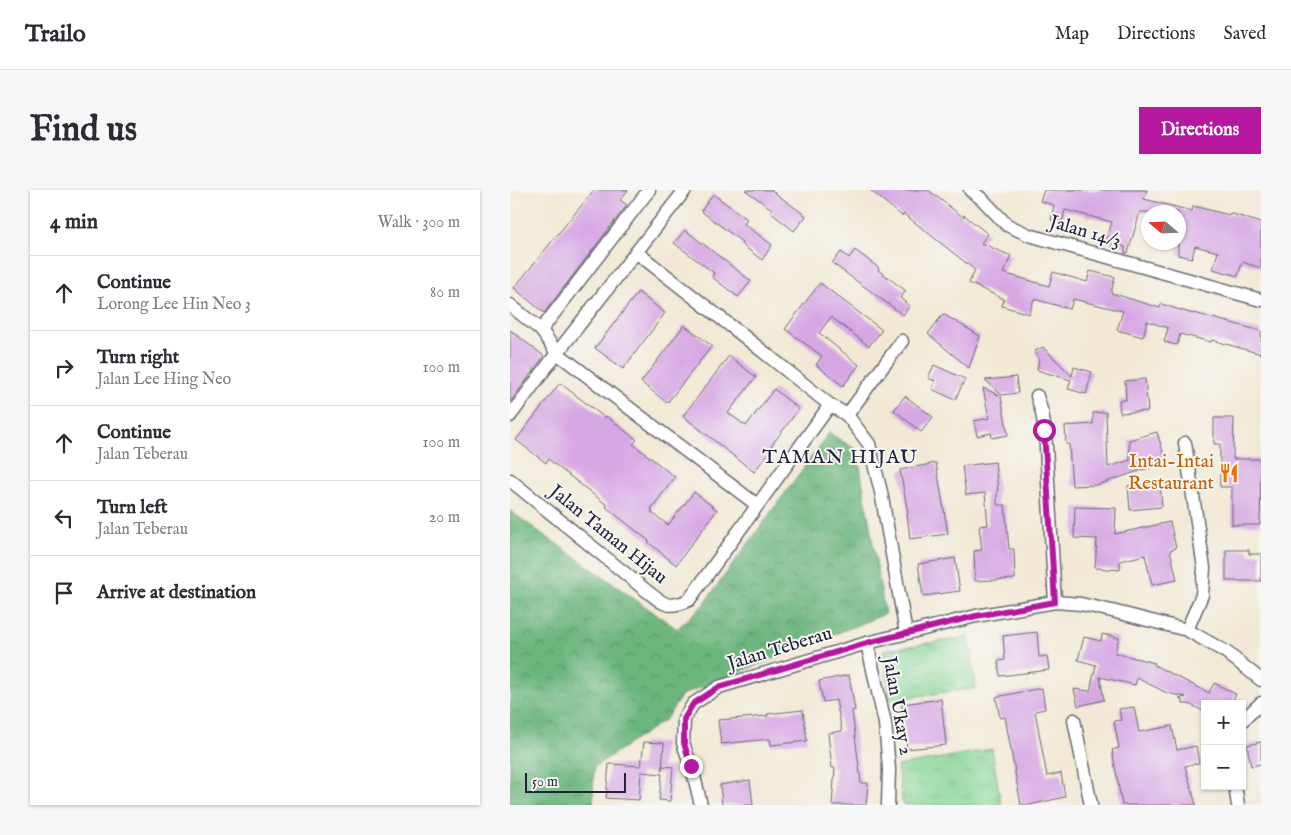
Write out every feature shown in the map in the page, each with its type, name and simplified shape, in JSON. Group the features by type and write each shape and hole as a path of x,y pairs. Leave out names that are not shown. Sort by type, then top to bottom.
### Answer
{"street":[{"path":"541,330 649,190"},
{"path":"510,416 685,190"},
{"name":"Jalan 14/3","path":"970,190 986,195 1007,225 1029,235 1261,300"},
{"path":"636,252 830,405 847,416 869,444 881,492 906,633"},
{"path":"510,305 541,330 557,353 757,506"},
{"path":"847,416 902,341"},
{"path":"1037,396 1044,430 1055,602"},
{"name":"Jalan Taman Hijau","path":"510,480 665,605 676,606 689,600 830,405"},
{"path":"1185,443 1204,568 1202,595 1187,630"},
{"name":"Jalan Teberau","path":"701,805 684,743 684,719 693,704 719,687 867,643 976,616 1055,602 1081,604 1112,610 1187,630 1226,652 1261,680"},
{"name":"Jalan Ukay 2","path":"867,643 885,723 889,769 888,805"},
{"path":"1246,718 1261,703"},
{"path":"1074,720 1091,805"},
{"path":"1236,790 1238,805"}],"green space":[{"path":"829,433 857,450 885,614 682,695 666,719 594,767 593,805 510,805 510,511 677,629 703,605"},
{"path":"969,637 976,688 890,700 883,650"},
{"path":"992,749 1001,805 903,805 897,766"}],"building":[{"path":"594,190 628,190 620,200 627,205 544,313 514,288"},
{"path":"745,190 771,190 806,216 794,231 770,212 772,209"},
{"path":"870,190 928,190 988,234 981,243 1011,256 1003,273 1049,286 1053,272 1087,282 1090,271 1115,277 1111,293 1160,308 1161,304 1261,331 1261,354 1212,340 1211,342 1180,334 1177,345 1164,342 1168,328 1147,321 1143,337 1117,330 1123,311 1073,299 1070,309 1034,299 1029,314 1002,306 1004,299 969,283 975,270 904,214 902,216"},
{"path":"1044,190 1147,190 1144,199 1168,205 1141,205 1141,212 1128,253 1125,253 1125,247 1106,241 1112,222 1065,210 1062,222 1051,220 1054,205 1040,201"},
{"path":"713,194 747,219 744,224 772,245 762,260 741,244 742,242 701,211"},
{"path":"1193,206 1229,215 1230,213 1261,223 1261,268 1242,262 1238,276 1213,269 1218,252 1195,246 1192,258 1178,255 1178,250 1186,250 1186,210 1192,211"},
{"path":"685,230 751,281 738,297 712,277 714,273 674,243"},
{"path":"855,250 906,291 900,298 910,306 903,315 832,263 841,252 849,258"},
{"path":"820,283 882,330 869,346 831,317 819,333 859,365 843,386 816,365 822,356 785,329"},
{"path":"638,292 665,313 623,369 595,348"},
{"path":"943,314 980,336 969,368 928,334"},
{"path":"684,325 712,346 667,403 641,382"},
{"path":"510,330 544,356 510,402"},
{"path":"1043,347 1072,376 1074,367 1092,372 1086,394 1068,389 1071,380 1037,370 1039,360 1035,351"},
{"path":"729,356 756,377 728,413 746,426 774,389 799,409 754,472 683,416"},
{"path":"934,365 965,379 955,400 932,389 935,381 928,378"},
{"path":"1016,377 1018,393 1002,395 985,380"},
{"path":"1145,379 1148,411 1120,413 1119,400 1126,400 1125,381"},
{"path":"560,383 637,440 633,444 675,477 651,509 653,510 651,512 668,525 694,492 717,510 676,565 606,507 607,505 548,459 546,463 516,440"},
{"path":"983,388 1001,396 1008,435 992,438 991,433 977,436 974,421 989,418"},
{"path":"905,396 933,417 921,432 894,410"},
{"path":"1106,412 1108,467 1130,460 1129,440 1157,432 1166,462 1097,485 1072,486 1069,444 1066,444 1065,426 1093,424 1093,413"},
{"path":"1214,418 1234,418 1233,459 1261,459 1260,525 1232,525 1232,487 1220,487 1220,444 1214,444"},
{"path":"995,462 998,490 997,505 1005,505 1009,549 1014,549 1015,579 975,581 974,551 982,550 979,526 988,525 985,493 966,495 962,466"},
{"path":"936,463 948,534 910,539 908,513 900,470"},
{"path":"1160,483 1162,507 1130,510 1128,486"},
{"path":"1075,507 1116,508 1115,534 1170,522 1176,548 1170,550 1177,580 1152,585 1145,555 1120,561 1120,570 1095,568 1097,539 1074,538"},
{"path":"1226,550 1249,550 1249,554 1261,554 1261,581 1226,581"},
{"path":"955,558 960,591 923,596 918,564"},
{"path":"1037,632 1039,657 1047,656 1049,670 1000,676 998,661 1005,660 1003,636"},
{"path":"1102,634 1119,638 1115,653 1155,663 1154,665 1209,693 1214,683 1236,694 1233,700 1201,700 1201,710 1189,704 1183,704 1183,701 1179,699 1186,697 1167,693 1137,678 1135,685 1100,677 1104,700 1078,706 1074,689 1090,691 1096,665 1078,660 1084,637 1101,641"},
{"path":"849,675 855,710 852,711 861,783 868,783 866,805 832,805 835,768 832,768 828,733 842,731 836,700 823,702 819,681"},
{"path":"1042,688 1045,709 1035,711 1047,776 1061,773 1065,797 1021,805 1005,717 1000,718 996,697"},
{"path":"941,699 946,745 907,749 902,704"},
{"path":"1134,707 1139,732 1172,726 1177,750 1196,746 1199,763 1185,766 1196,805 1122,805 1112,750 1119,748 1114,721 1121,720 1119,709"},
{"path":"803,710 807,741 771,745 770,739 721,744 718,720 768,716 767,714"},
{"path":"644,742 664,743 662,766 673,767 670,801 659,800 662,774 641,772 639,800 606,798 609,764 641,766"},
{"path":"1261,742 1261,764 1251,766 1247,745"},
{"path":"750,780 753,805 722,805 720,785"}],"place":[{"name":"Intai-Intai Restaurant","path":"1229,473"}],"district":[{"name":"TAMAN HIJAU","path":"840,457"}],"route":[{"path":"691,766 684,743 684,719 693,704 719,687 867,643 976,616 1055,602 1044,430"}]}
